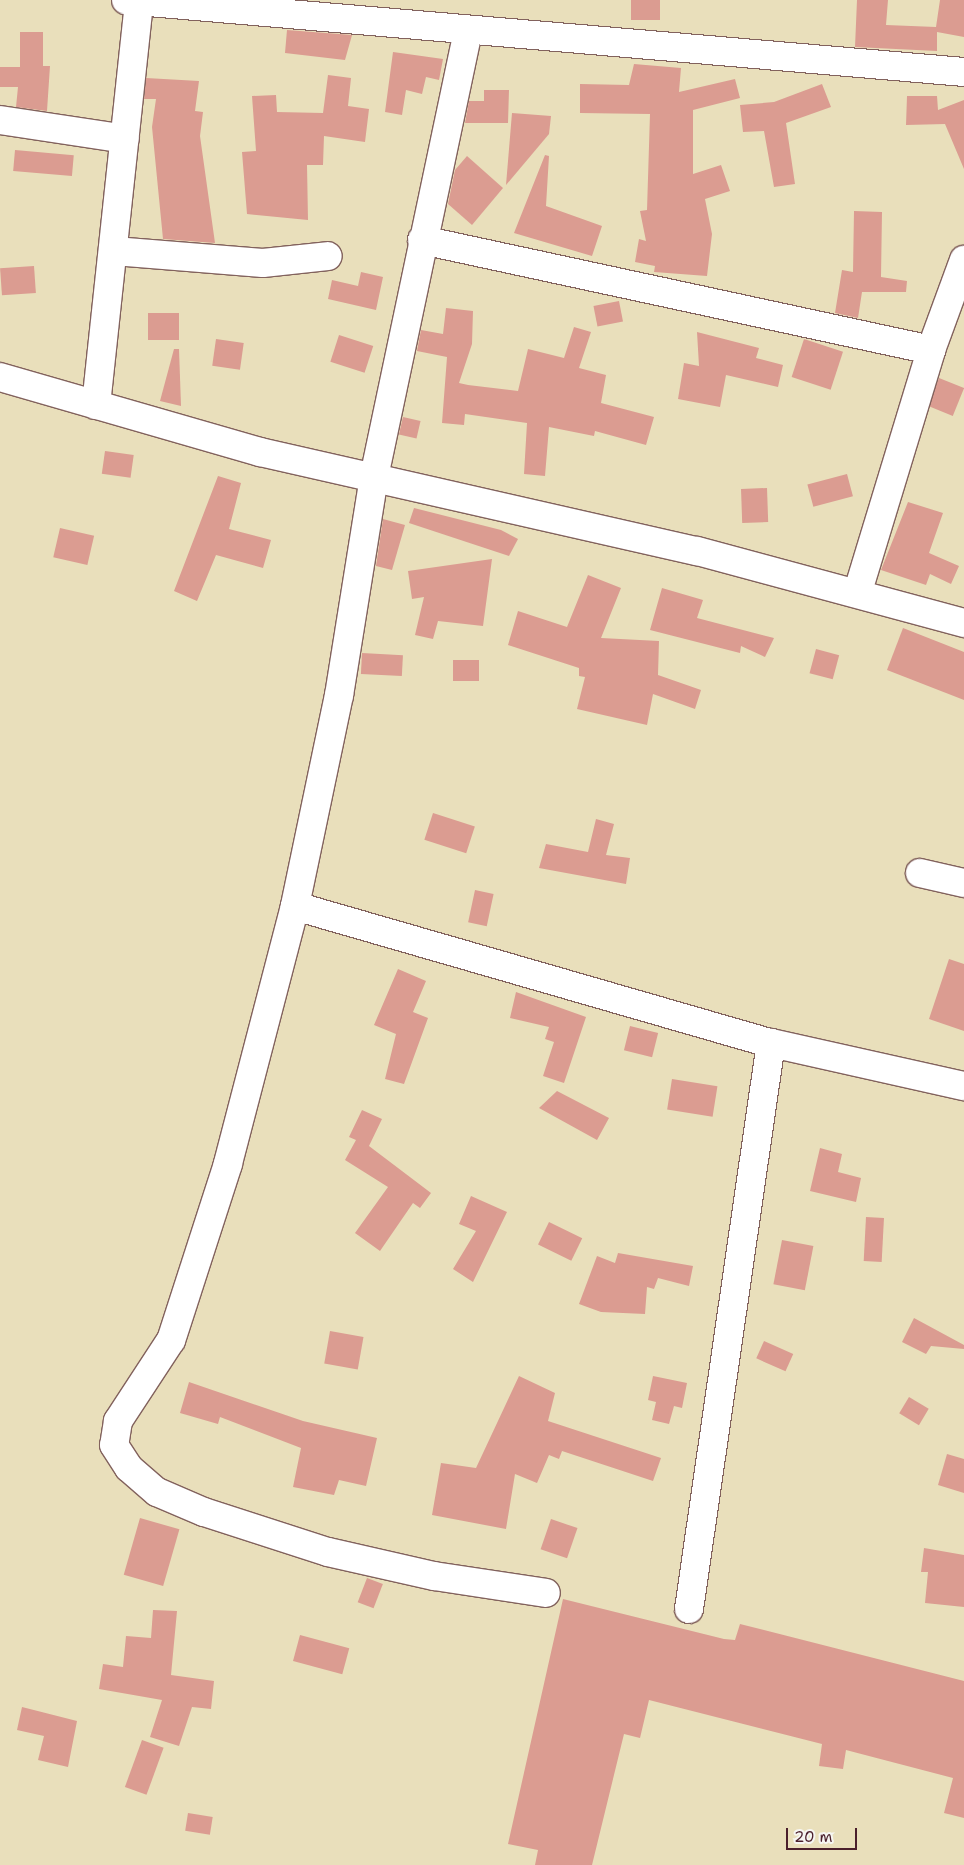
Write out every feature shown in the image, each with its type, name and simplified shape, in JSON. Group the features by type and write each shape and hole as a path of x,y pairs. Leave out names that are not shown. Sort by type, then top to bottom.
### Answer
{"street":[{"path":"96,405 125,139 134,1 964,72"},
{"path":"468,31 422,240 374,477 339,695 295,906 228,1164 172,1340 118,1420 114,1445 129,1468 157,1492 204,1512 328,1552 434,1576 546,1593"},
{"path":"0,120 125,139"},
{"path":"422,240 931,350"},
{"path":"114,251 263,263 328,256"},
{"path":"858,591 931,350 964,260"},
{"path":"0,377 260,452 858,591 964,624"},
{"path":"920,873 964,883"},
{"path":"295,906 771,1043 964,1086"},
{"path":"689,1609 771,1043"}],"building":[{"path":"631,0 660,0 660,20 631,20"},
{"path":"857,0 888,0 886,25 936,27 940,0 964,0 964,37 937,32 937,51 855,47"},
{"path":"287,30 352,35 345,60 285,53"},
{"path":"20,32 43,32 43,66 50,66 47,111 16,107 18,87 0,87 0,67 20,67"},
{"path":"393,52 443,59 439,80 426,77 422,94 406,90 402,115 385,112"},
{"path":"634,64 681,68 679,92 735,79 740,98 693,110 693,174 721,165 730,191 705,199 712,234 707,276 654,272 655,266 635,262 639,239 646,241 640,211 647,210 650,114 580,113 580,84 629,85"},
{"path":"328,75 351,78 348,106 369,109 365,142 324,136 323,165 307,165 308,220 247,214 242,152 256,151 252,96 276,95 277,112 323,113"},
{"path":"146,78 199,81 195,111 203,112 200,136 215,243 163,239 152,127 156,99 144,99"},
{"path":"822,84 831,107 786,123 795,184 774,187 764,131 743,132 740,105 774,102"},
{"path":"484,90 509,90 508,123 465,123 469,101 484,101"},
{"path":"907,96 937,96 938,110 964,100 964,169 945,124 906,125"},
{"path":"512,113 551,116 549,134 506,185"},
{"path":"15,150 74,155 72,176 13,171"},
{"path":"545,155 549,156 546,206 602,226 592,256 514,233"},
{"path":"467,156 503,188 472,225 448,204 455,170"},
{"path":"854,211 882,212 881,277 907,281 906,292 862,292 858,318 835,313 842,270 853,272"},
{"path":"34,266 36,293 2,295 0,268"},
{"path":"361,272 383,277 376,310 328,299 332,280 358,286"},
{"path":"619,301 623,322 597,327 593,306"},
{"path":"446,308 473,311 472,344 459,383 468,385 518,391 528,349 564,358 574,327 591,332 579,368 606,375 601,403 654,417 646,445 595,431 594,436 549,427 545,476 524,474 527,423 465,414 464,425 442,423 447,357 417,351 421,330 443,334"},
{"path":"148,313 179,313 179,340 148,340"},
{"path":"697,332 759,348 756,358 783,365 778,387 726,375 720,407 678,399 684,363 699,366"},
{"path":"339,335 373,346 365,373 330,362"},
{"path":"216,339 244,343 240,370 212,366"},
{"path":"804,339 843,352 831,390 792,377"},
{"path":"174,349 179,349 181,406 160,401"},
{"path":"939,378 964,388 953,416 928,406"},
{"path":"403,417 421,421 416,439 399,435"},
{"path":"105,451 134,455 131,478 102,474"},
{"path":"847,474 853,496 813,507 807,485"},
{"path":"218,476 241,483 229,529 271,540 263,568 216,555 197,601 174,591"},
{"path":"767,488 768,522 742,523 741,489"},
{"path":"908,502 943,513 929,553 959,566 951,584 930,574 926,585 881,570"},
{"path":"414,508 501,530 518,539 509,556 409,523"},
{"path":"383,519 405,525 392,570 376,566"},
{"path":"60,528 94,536 87,565 53,557"},
{"path":"492,559 483,626 438,621 433,639 415,635 424,597 412,599 408,571"},
{"path":"588,575 621,588 601,638 659,641 658,675 701,690 695,709 653,694 647,725 577,709 585,677 579,676 579,668 508,645 518,611 567,627"},
{"path":"662,588 703,600 697,618 774,638 765,657 741,646 740,653 650,630"},
{"path":"903,628 964,652 964,700 887,670"},
{"path":"816,649 839,655 833,679 810,673"},
{"path":"362,653 403,655 402,676 361,674"},
{"path":"453,660 479,660 479,681 453,681"},
{"path":"433,813 475,827 466,853 424,840"},
{"path":"596,819 614,824 606,855 630,858 626,884 539,868 546,844 588,852"},
{"path":"475,890 494,894 487,926 468,922"},
{"path":"949,959 964,964 964,1031 929,1019"},
{"path":"398,969 426,981 413,1012 428,1018 404,1084 385,1079 396,1034 374,1025"},
{"path":"516,992 586,1017 564,1083 543,1076 554,1042 545,1039 549,1027 510,1018"},
{"path":"630,1026 658,1033 652,1057 624,1050"},
{"path":"672,1079 717,1086 713,1117 667,1110"},
{"path":"557,1091 609,1118 597,1140 539,1108"},
{"path":"362,1110 382,1119 369,1146 431,1193 420,1208 413,1203 380,1251 355,1233 388,1187 345,1160 356,1140 349,1137"},
{"path":"820,1148 842,1154 838,1172 861,1178 856,1202 810,1191"},
{"path":"471,1196 507,1212 473,1282 453,1269 476,1231 459,1224"},
{"path":"866,1217 884,1218 882,1262 864,1261"},
{"path":"549,1222 582,1238 571,1261 538,1244"},
{"path":"782,1240 813,1246 805,1290 773,1284"},
{"path":"618,1253 693,1266 689,1286 658,1278 654,1289 647,1287 645,1314 601,1312 579,1304 597,1256 615,1263"},
{"path":"914,1318 964,1345 964,1349 931,1346 926,1354 902,1342"},
{"path":"330,1331 363,1337 358,1369 324,1363"},
{"path":"764,1341 793,1354 786,1371 756,1358"},
{"path":"519,1376 555,1393 548,1421 661,1458 653,1481 562,1451 559,1459 549,1455 537,1483 515,1474 506,1529 432,1515 441,1463 476,1468"},
{"path":"653,1376 687,1383 682,1408 674,1406 669,1424 652,1420 656,1402 648,1400"},
{"path":"189,1382 303,1421 377,1438 366,1486 339,1480 334,1495 293,1487 301,1448 220,1417 218,1424 180,1413"},
{"path":"909,1397 929,1409 919,1425 899,1413"},
{"path":"947,1454 964,1459 964,1493 938,1485"},
{"path":"140,1518 179,1529 163,1586 124,1575"},
{"path":"551,1519 577,1528 567,1558 541,1549"},
{"path":"924,1548 964,1555 964,1607 925,1603 928,1572 921,1572"},
{"path":"367,1578 383,1584 374,1608 358,1602"},
{"path":"563,1599 724,1639 735,1640 740,1624 964,1681 964,1818 944,1813 953,1778 846,1750 843,1769 819,1766 822,1744 649,1700 640,1738 624,1734 592,1865 535,1865 538,1850 508,1844"},
{"path":"153,1610 177,1611 171,1675 214,1681 211,1709 192,1707 179,1746 150,1737 162,1700 99,1689 103,1664 123,1667 126,1636 151,1638"},
{"path":"300,1635 349,1648 342,1674 293,1661"},
{"path":"22,1707 77,1721 68,1767 38,1760 44,1736 17,1730"},
{"path":"142,1740 164,1748 147,1795 125,1787"},
{"path":"188,1813 213,1817 210,1835 185,1831"}]}
